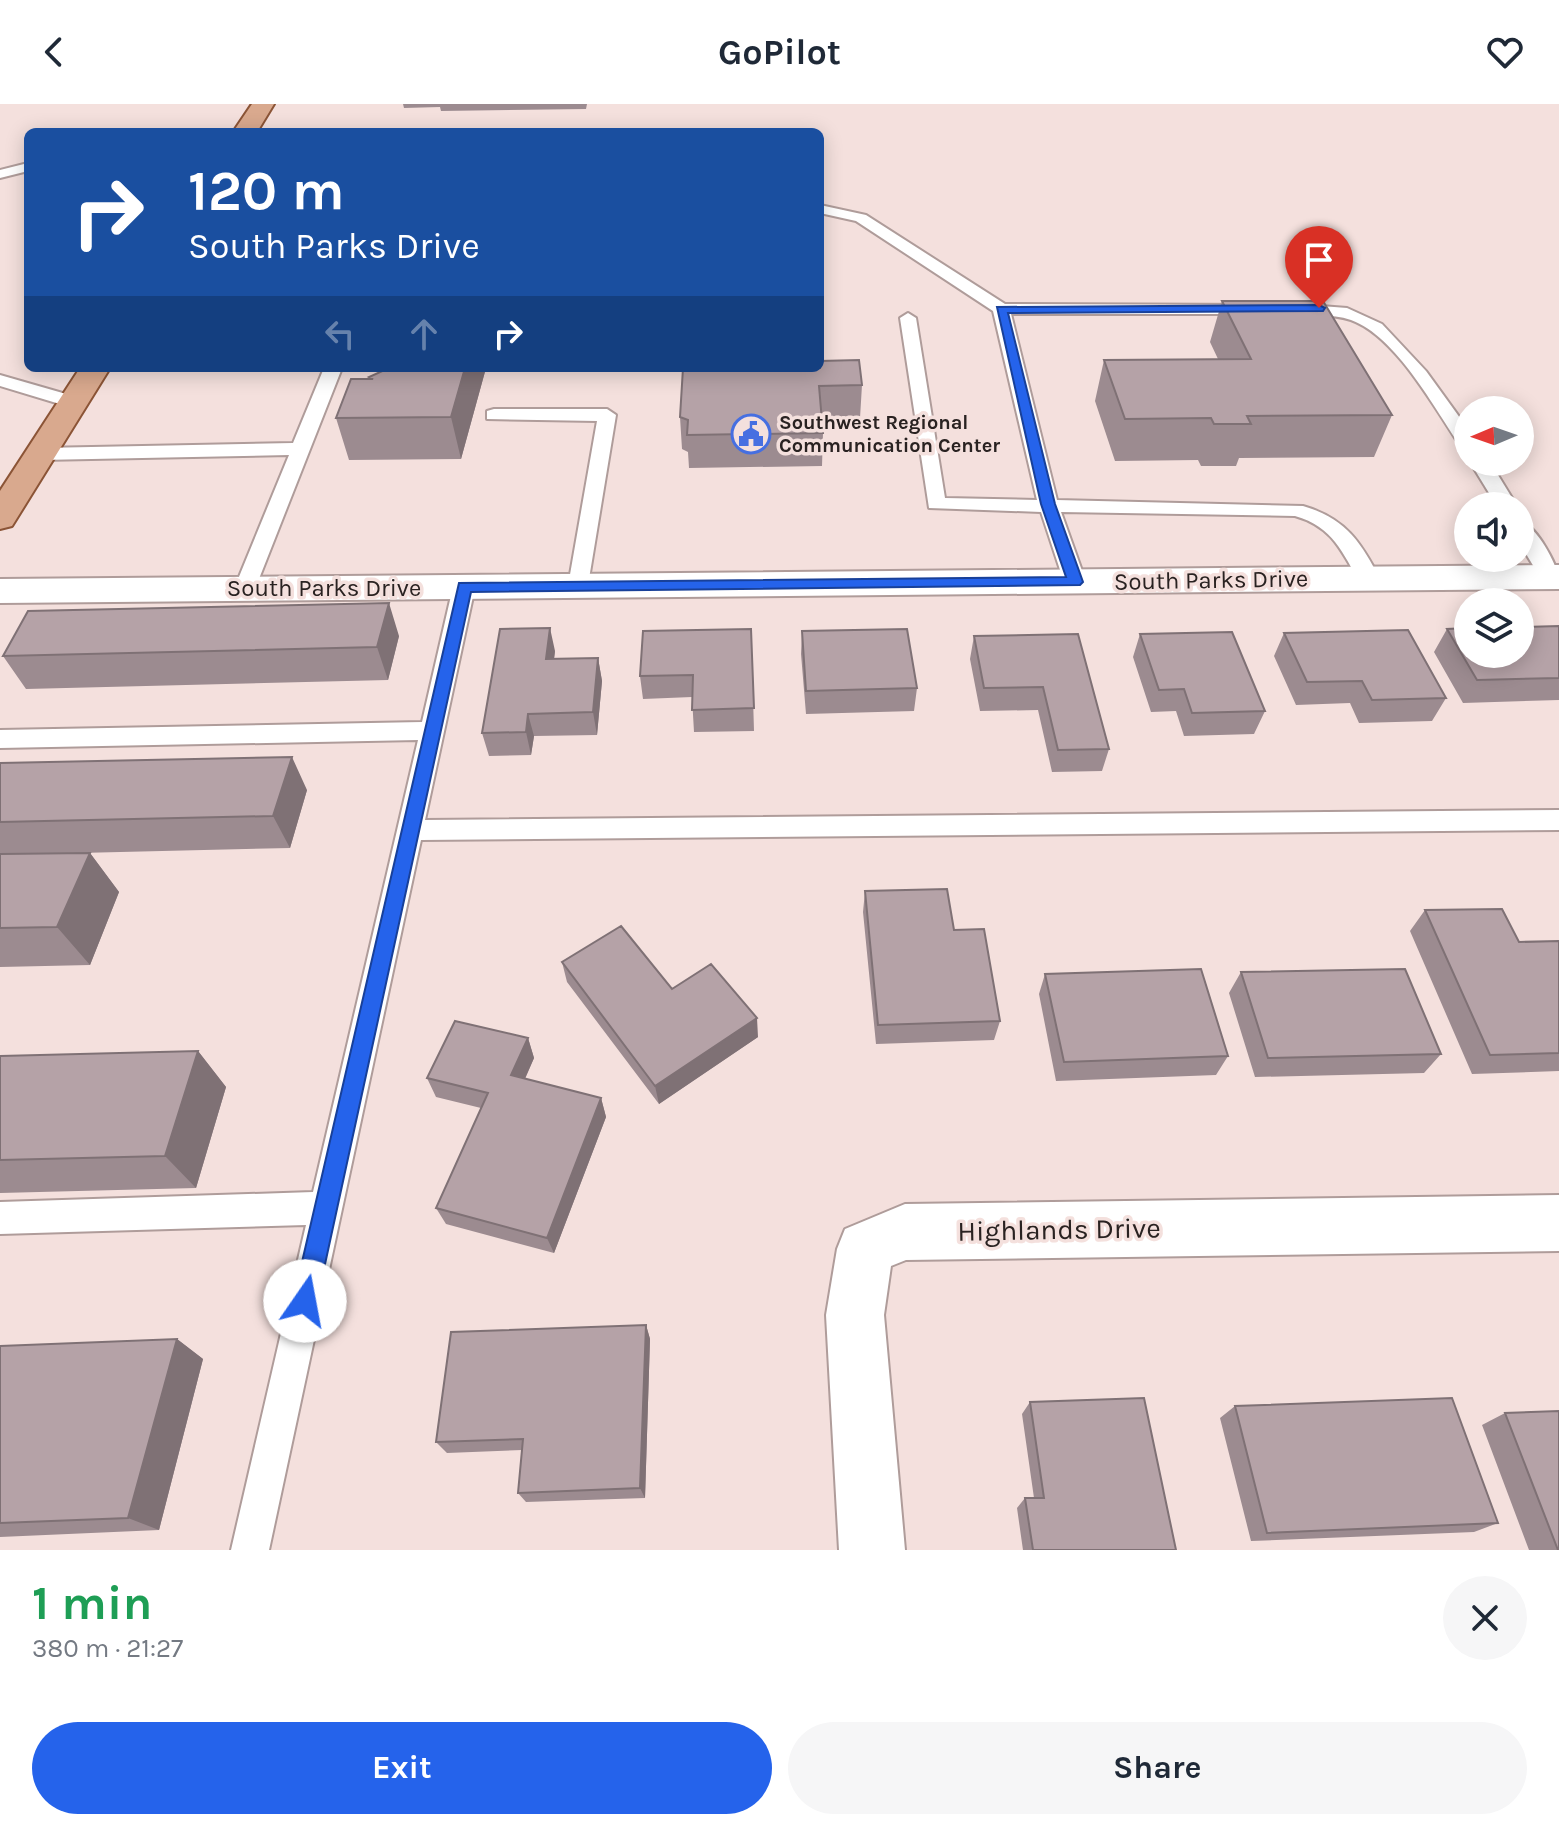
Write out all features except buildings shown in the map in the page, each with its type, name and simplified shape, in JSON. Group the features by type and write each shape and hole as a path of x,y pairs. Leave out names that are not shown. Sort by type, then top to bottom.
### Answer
{"main road":[{"path":"248,128 263,104"},
{"path":"0,518 92,372"}],"street":[{"name":"South Parks Drive","path":"0,591 1555,577"},
{"name":"Highlands Drive","path":"872,1550 855,1315 865,1249 905,1232 1559,1223"}],"lane":[{"path":"0,154 3,173 24,168"},
{"path":"824,210 861,218 1001,309 1319,308 1364,319 1405,357 1454,424"},
{"path":"1001,309 1048,504 1075,582"},
{"path":"908,318 936,504 1296,510 1331,522 1344,533 1369,579"},
{"path":"245,589 331,372"},
{"path":"0,380 73,402"},
{"path":"494,415 607,415 579,586"},
{"path":"41,454 301,449"},
{"path":"1534,547 1555,577"},
{"path":"250,1550 464,587"},
{"path":"0,739 433,731"},
{"path":"411,830 1559,820"},
{"path":"0,1218 326,1208"}],"place":[{"name":"Southwest Regional Communication Center","path":"751,434"}],"route":[{"path":"305,1301 464,587 1075,582 1048,504 1001,309 1319,308"}]}
